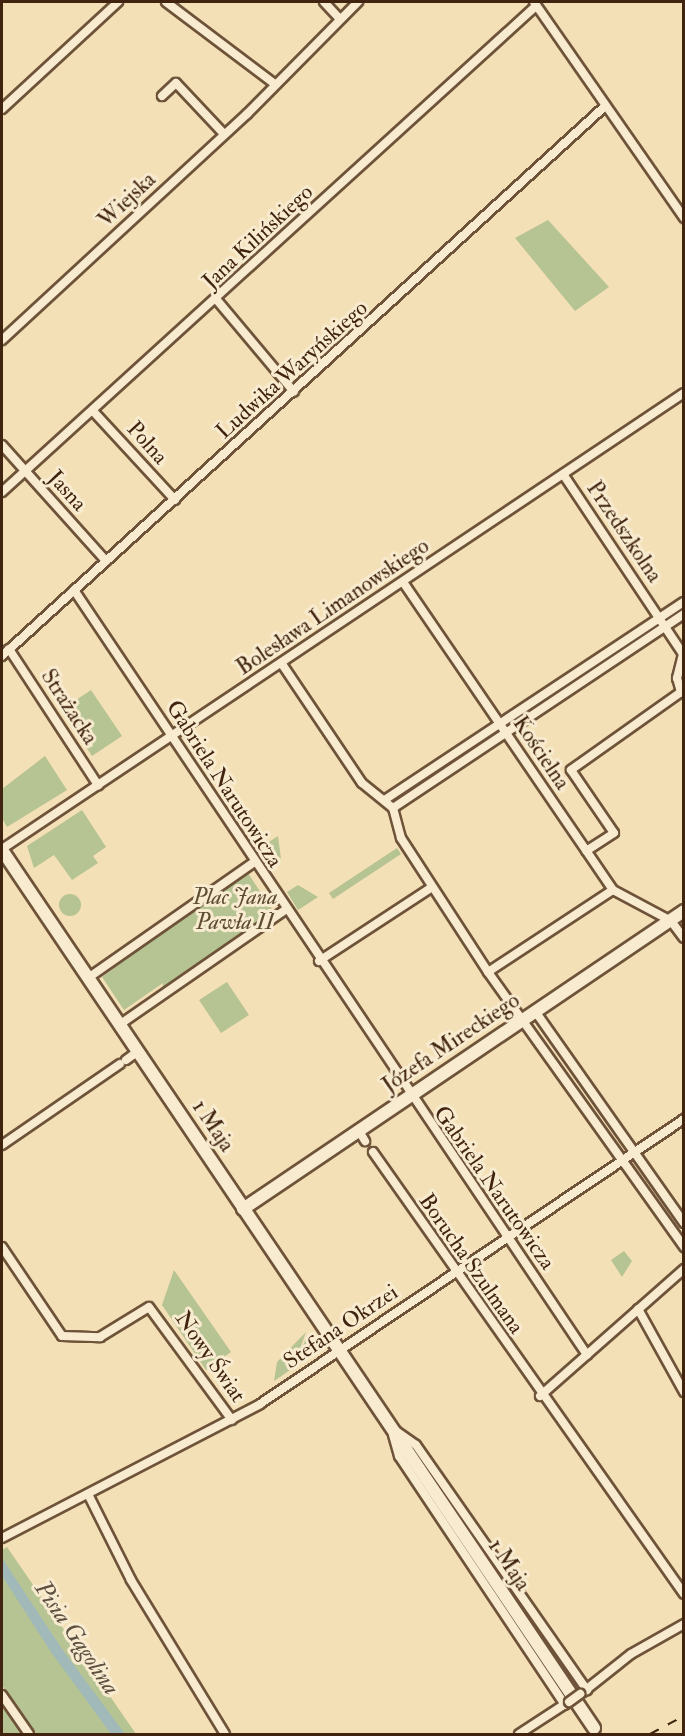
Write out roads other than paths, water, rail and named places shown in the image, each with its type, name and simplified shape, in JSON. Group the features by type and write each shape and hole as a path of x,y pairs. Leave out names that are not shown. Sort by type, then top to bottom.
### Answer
{"street":[{"path":"2,109 118,2"},
{"path":"166,2 275,84"},
{"path":"324,2 340,18"},
{"name":"Wiejska","path":"2,340 224,134 358,2"},
{"path":"535,4 604,107 684,218"},
{"name":"Jana Kilińskiego","path":"2,492 216,299 535,4"},
{"path":"162,96 176,83 224,134"},
{"name":"Ludwika Waryńskiego","path":"2,656 604,107"},
{"path":"216,299 294,392"},
{"name":"Bolesława Limanowskiego","path":"2,850 684,393"},
{"name":"Polna","path":"93,411 175,500"},
{"name":"Jasna","path":"2,445 106,561"},
{"name":"Przedszkolna","path":"563,474 682,650 677,678 681,692 571,770 614,833 586,851"},
{"name":"Kościelna","path":"403,582 613,890 670,921"},
{"name":"Gabriela Narutowicza","path":"74,590 409,1097 588,1355"},
{"path":"393,808 506,733 663,622 684,602"},
{"path":"386,799 663,622 684,614"},
{"name":"Strażacka","path":"9,649 98,784"},
{"path":"282,664 362,783 386,799 393,808 401,838 488,972 684,1247"},
{"name":"1 Maja","path":"2,850 594,1728"},
{"path":"88,978 254,862"},
{"path":"319,961 432,887"},
{"path":"488,972 613,890"},
{"path":"119,1025 285,910"},
{"name":"Józefa Mireckiego","path":"243,1209 362,1136 409,1097 684,912"},
{"path":"670,921 684,938"},
{"path":"535,1011 684,1223"},
{"path":"2,1145 137,1052"},
{"name":"Stefana Okrzei","path":"2,1538 232,1420 684,1119"},
{"name":"Borucha Szulmana","path":"373,1152 540,1396 684,1594"},
{"name":"Nowy Świat","path":"2,1247 62,1336 100,1337 150,1307 232,1420"},
{"path":"540,1396 684,1269"},
{"path":"638,1309 684,1392"},
{"name":"1 Maja","path":"390,1426 416,1445 583,1692"},
{"name":"1 Maja","path":"390,1426 399,1456 567,1703"},
{"path":"88,1494 131,1581 225,1734"},
{"path":"519,1734 583,1692 631,1654 684,1624"},
{"path":"2,1695 29,1734"}],"water":[{"path":"2,1558 62,1649 125,1734 111,1734 51,1652 2,1576"}],"railway":[{"path":"650,1734 684,1716"}],"park label":[{"name":"Plac Jana Pawła II","path":"235,910"}],"water label":[{"name":"Pisia Gągolina","path":"77,1638"}]}
